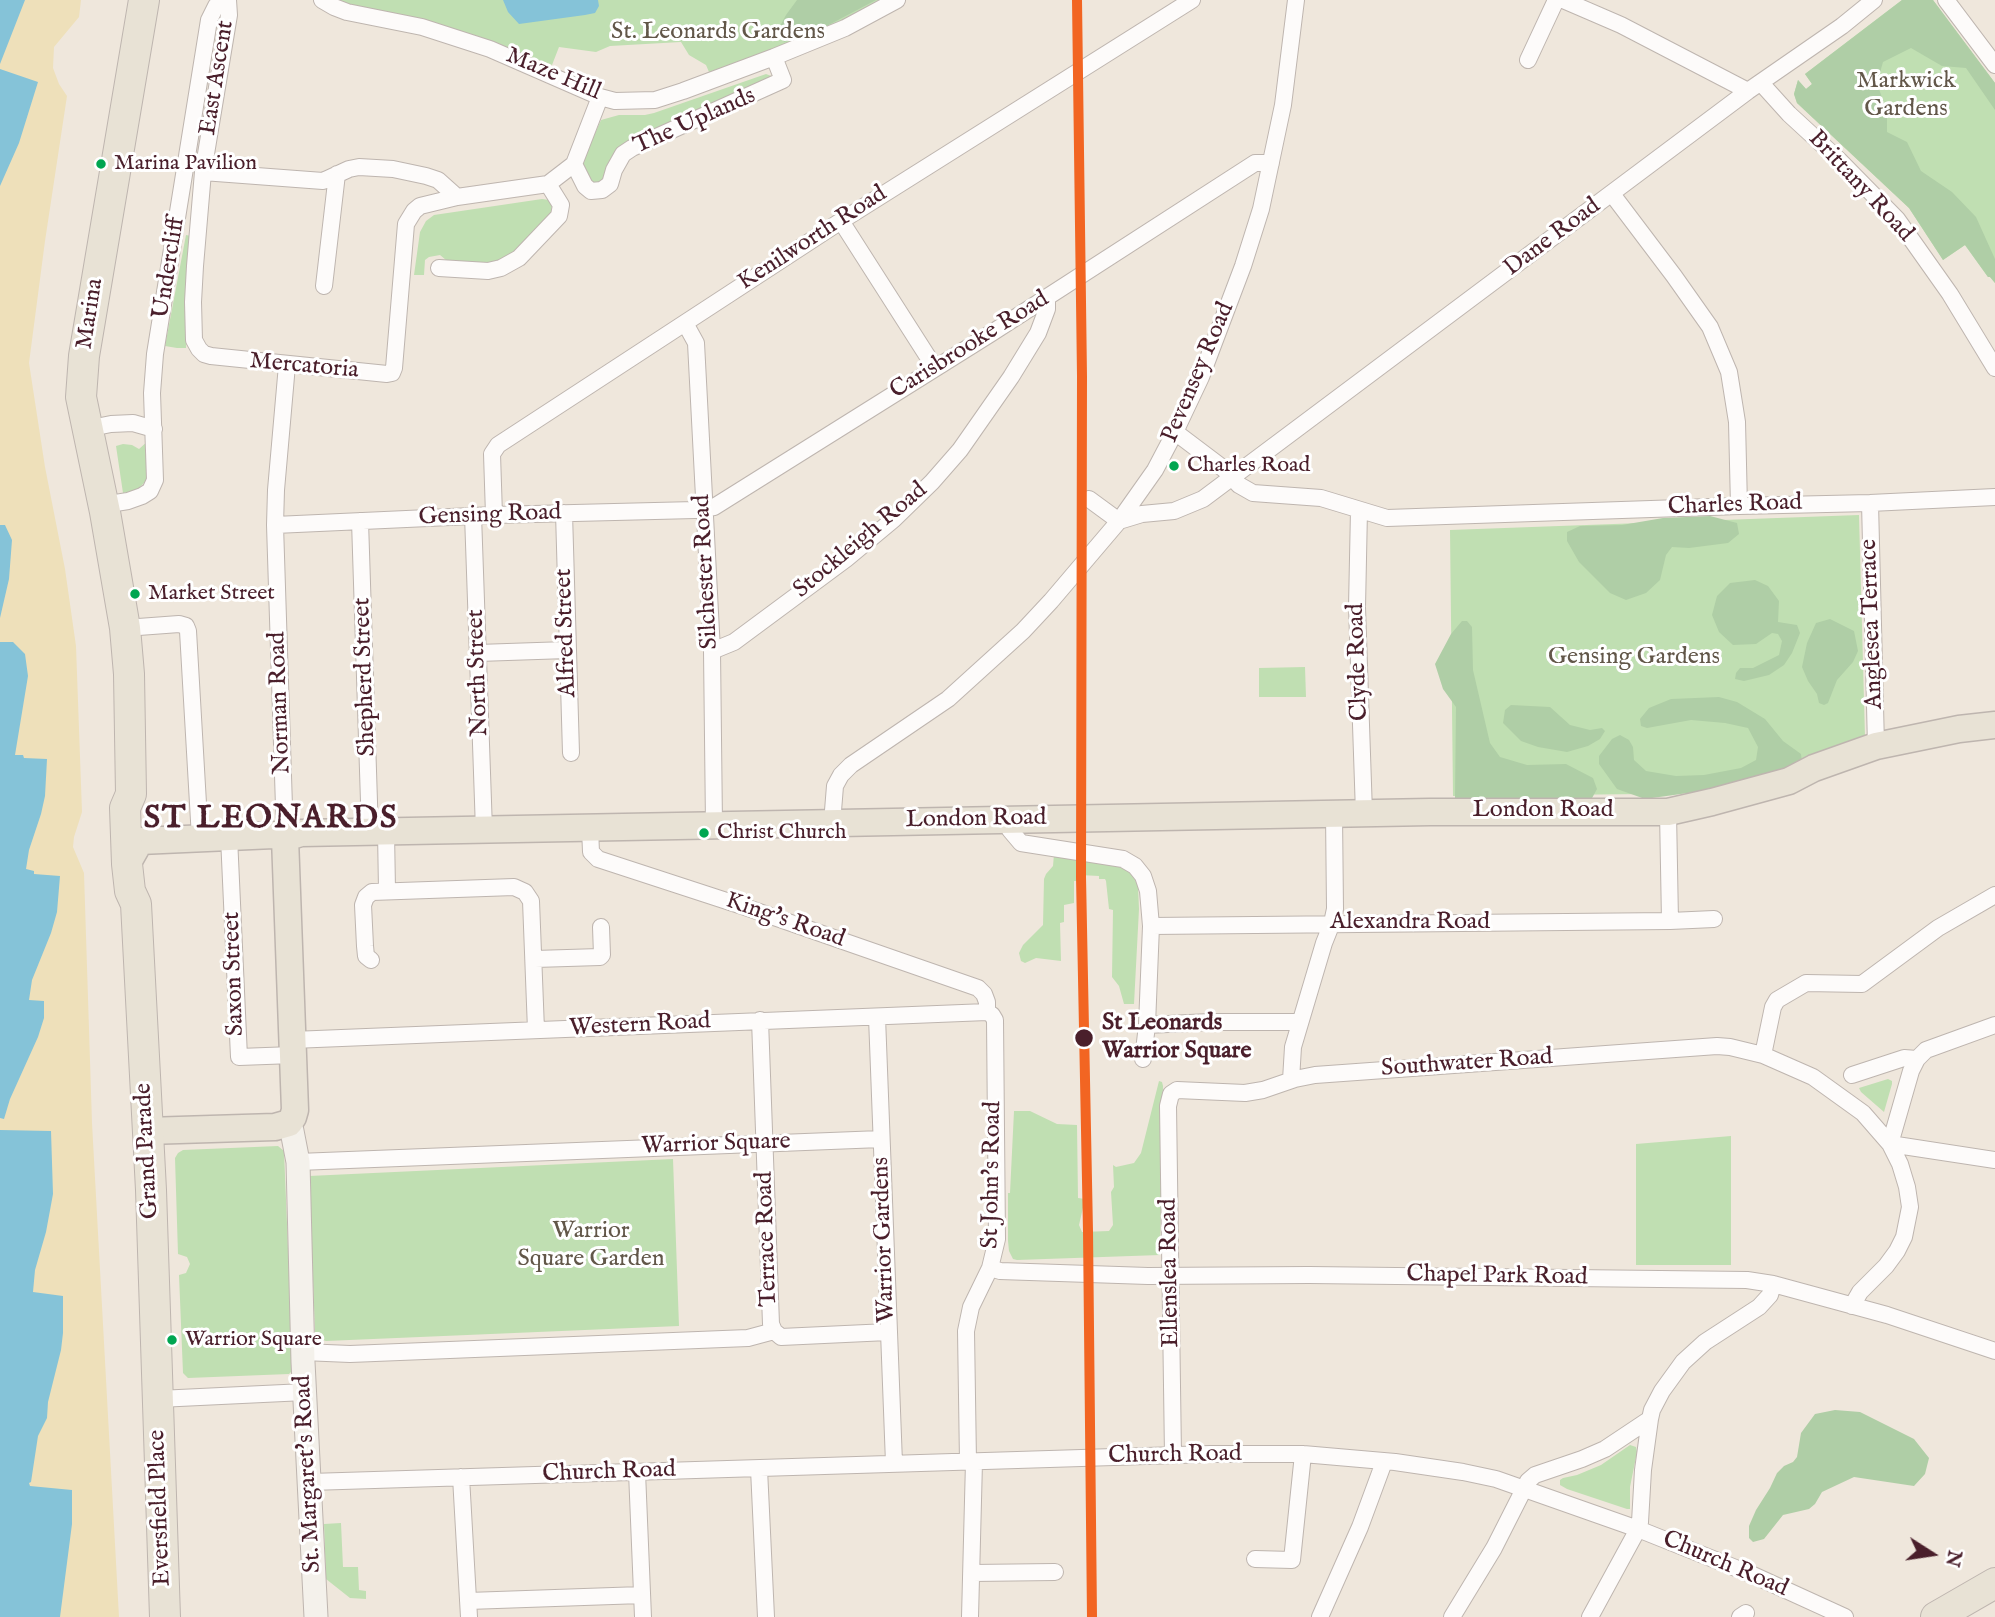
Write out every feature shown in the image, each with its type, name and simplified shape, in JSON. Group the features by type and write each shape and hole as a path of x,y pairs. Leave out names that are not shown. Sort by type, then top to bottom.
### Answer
{"highway":[{"name":"Marina","path":"125,628 81,397 84,356 144,0"},
{"name":"Grand Parade","path":"125,628 129,674 131,794 138,809 134,853 142,889 136,904 151,1190 158,1399"},
{"name":"Eversfield Place","path":"158,1399 165,1617"},
{"path":"1936,1617 1995,1583"}],"main road":[{"name":"London Road","path":"134,853 200,838 275,835 285,838 301,833 1364,813 1668,812 1789,781 1814,768 1876,746 1959,729 1995,725"},
{"name":"Norman Road","path":"285,838 295,1110 289,1123"},
{"path":"147,1131 275,1127 289,1123"}],"street":[{"name":"Undercliff","path":"103,505 142,496 152,487 156,472 152,393 155,354 209,20 222,0"},
{"name":"East Ascent","path":"211,356 204,354 194,340 195,266 203,172 229,15 228,0"},
{"name":"Maze Hill","path":"322,0 347,12 422,27 490,49 615,101 655,100 845,28 897,0"},
{"name":"Kenilworth Road","path":"494,515 492,453 498,445 841,221 1192,0"},
{"name":"Pevensey Road","path":"832,823 834,793 841,775 948,699 988,664 1051,601 1139,495 1175,432 1201,377 1243,266 1261,209 1283,105 1296,0"},
{"path":"1528,60 1556,0"},
{"name":"Brittany Road","path":"1563,0 1754,87 1790,114 1897,219 1950,294 1995,368"},
{"name":"Dane Road","path":"1233,477 1302,423 1874,0"},
{"path":"1946,0 1995,65"},
{"name":"The Uplands","path":"574,164 585,186 591,191 602,190 610,184 623,154 632,148 783,80 774,57"},
{"path":"203,172 323,181 359,167 410,172 438,180 457,197 548,184 574,164 600,97"},
{"name":"Carisbrooke Road","path":"704,509 714,507 1255,163 1271,163"},
{"path":"324,286 337,174"},
{"path":"439,268 488,271 501,268 519,258 559,216 561,205 548,184"},
{"path":"1612,194 1710,327 1729,372 1737,422 1739,506"},
{"name":"Mercatoria","path":"211,356 392,373 406,224 420,206 457,197"},
{"path":"841,221 935,368"},
{"name":"Stockleigh Road","path":"712,651 734,642 846,559 894,519 932,482 960,450 1011,377 1038,333 1047,309 1047,297"},
{"name":"Silchester Road","path":"685,323 696,343 712,651 714,825"},
{"name":"Norman Road","path":"285,838 275,525 287,365"},
{"path":"86,429 133,423 154,429"},
{"name":"Charles Road","path":"1175,432 1233,477 1239,485 1253,493 1321,498 1387,518 1995,497"},
{"path":"1089,499 1119,521 1142,513 1174,511 1203,499 1233,477"},
{"name":"Anglesea Terrace","path":"1870,503 1876,746"},
{"name":"Gensing Road","path":"275,525 473,515 704,509"},
{"name":"Clyde Road","path":"1359,510 1357,607 1364,813"},
{"name":"Alfred Street","path":"564,513 571,752"},
{"name":"North Street","path":"473,515 484,830"},
{"name":"Shepherd Street","path":"360,521 378,833 387,890"},
{"path":"125,628 179,624 186,626 188,631 200,838"},
{"path":"478,653 567,650"},
{"path":"1668,812 1670,921"},
{"path":"1291,1080 1293,1046 1335,909 1334,814"},
{"path":"1008,819 1010,830 1020,843 1123,859 1135,866 1143,876 1151,926 1143,1059"},
{"name":"King's Road","path":"590,828 591,852 598,859 978,988 984,994 987,1012"},
{"name":"Saxon Street","path":"229,837 239,1057 293,1048"},
{"path":"371,960 366,956 363,905 372,892 514,887 525,892 531,902 536,1030"},
{"path":"1763,1055 1773,1007 1777,1000 1806,983 1862,984 1938,928 1995,895"},
{"name":"Alexandra Road","path":"1151,926 1714,919"},
{"path":"535,959 600,957 601,927"},
{"name":"Western Road","path":"293,1048 536,1030 987,1012"},
{"name":"St John's Road","path":"970,1617 971,1462 966,1331 971,1307 990,1268 997,1239 995,1020 987,1012"},
{"name":"Warrior Gardens","path":"877,1017 894,1463"},
{"name":"Terrace Road","path":"760,1020 771,1325 774,1331"},
{"path":"1147,1025 1300,1022"},
{"path":"1995,1025 1926,1050 1917,1059 1890,1144 1995,1160"},
{"name":"Southwater Road","path":"1173,1092 1195,1089 1245,1093 1315,1075 1717,1046 1763,1055 1813,1077 1863,1113 1890,1144 1900,1164 1907,1186 1909,1223 1897,1251 1860,1292 1852,1306"},
{"path":"1852,1075 1904,1058 1917,1059"},
{"name":"Ellenslea Road","path":"1173,1092 1168,1106 1173,1455"},
{"name":"St. Margaret's Road","path":"289,1123 298,1162 303,1352 316,1617"},
{"name":"Warrior Square","path":"298,1162 881,1139"},
{"name":"Chapel Park Road","path":"990,1268 1000,1271 1171,1276 1747,1280 1773,1284 1852,1306 1995,1351"},
{"path":"1590,1617 1638,1530 1650,1419 1662,1391 1683,1362 1705,1342 1759,1307 1770,1295 1773,1284"},
{"path":"303,1352 350,1353 748,1338 774,1331 781,1337 888,1332"},
{"path":"158,1399 305,1392"},
{"path":"1452,1617 1494,1548 1524,1488 1535,1475 1605,1449 1650,1419"},
{"path":"1255,1559 1292,1560 1303,1454"},
{"name":"Church Road","path":"310,1482 1173,1455 1303,1454 1463,1472 1496,1479 1638,1530 1753,1576 1845,1617"},
{"path":"1320,1617 1360,1527 1384,1462"},
{"path":"759,1469 766,1617"},
{"path":"637,1472 643,1617"},
{"path":"461,1477 468,1609 642,1595"},
{"path":"972,1573 1055,1572"}],"green space":[{"name":"St. Leonards Gardens","path":"339,0 882,0 787,45 709,72 706,65 689,55 681,42 610,46 596,52 559,47 552,65 481,38 355,7"},
{"path":"797,0 876,0 821,29 784,42 778,30"},
{"name":"Markwick Gardens","path":"1902,0 1933,0 1995,83 1995,283 1965,245 1943,260 1909,208 1797,103 1794,94 1798,80 1806,89 1812,84 1805,74"},
{"path":"1902,0 1933,0 1995,83 1995,110 1966,68 1942,66 1911,48 1883,62 1877,83 1887,112 1887,132 1907,142 1921,171 1952,192 1976,217 1995,259 1995,283 1965,245 1943,260 1909,208 1797,103 1794,94 1798,80 1806,89 1812,84 1805,74"},
{"path":"766,74 774,77 628,146 606,184 590,186 581,170 601,120 619,115 654,113"},
{"path":"549,200 552,205 551,215 516,250 501,260 489,266 452,265 440,255 425,260 424,275 414,275 420,232 426,221 434,215"},
{"path":"186,235 191,236 186,348 177,348 165,346"},
{"path":"149,440 148,479 137,490 123,493 116,446 132,445 139,449"},
{"name":"Gensing Gardens","path":"1859,515 1865,737 1785,765 1647,794 1453,796 1450,530"},
{"path":"1710,516 1737,523 1739,534 1728,543 1689,548 1672,547 1666,555 1660,580 1646,593 1626,600 1610,593 1579,562 1567,541 1567,532 1580,526 1622,525 1663,518"},
{"path":"1755,580 1768,586 1779,601 1778,622 1797,625 1800,633 1784,665 1769,675 1744,681 1735,679 1740,668 1753,668 1779,655 1782,641 1778,634 1772,633 1756,644 1733,645 1719,632 1712,615 1717,596 1730,583"},
{"path":"1830,619 1854,631 1858,651 1853,662 1837,680 1828,703 1824,705 1819,703 1802,667 1807,643 1816,623"},
{"path":"1462,621 1467,621 1472,627 1473,670 1490,743 1500,757 1527,765 1566,764 1593,778 1597,789 1591,800 1460,801 1455,798 1456,707 1443,689 1435,664 1451,634"},
{"path":"1305,667 1306,697 1259,697 1259,668"},
{"path":"1719,697 1737,702 1765,719 1783,741 1801,754 1802,762 1761,779 1645,799 1617,789 1599,764 1599,756 1612,739 1620,735 1629,740 1633,747 1634,760 1646,771 1676,776 1704,775 1741,768 1756,760 1758,747 1748,728 1691,720 1647,728 1641,726 1640,719 1649,708 1671,699"},
{"path":"1511,705 1550,707 1570,725 1590,730 1602,728 1605,731 1600,739 1588,746 1567,752 1538,747 1521,741 1503,723 1505,710"},
{"path":"1054,854 1123,866 1132,873 1138,886 1139,909 1134,1004 1124,1004 1119,986 1112,977 1113,910 1109,909 1106,881 1099,879 1099,876 1080,875 1080,881 1074,881 1074,903 1064,905 1064,922 1060,923 1061,961 1036,958 1025,963 1021,961 1019,953 1023,945 1043,925 1044,879 1053,866"},
{"path":"1888,1079 1892,1084 1884,1112 1859,1088"},
{"path":"1159,1081 1163,1086 1160,1255 1013,1259 1008,1241 1008,1193 1014,1111 1030,1111 1057,1124 1077,1125 1078,1198 1085,1199 1079,1225 1082,1232 1109,1231 1113,1225 1113,1165 1116,1167 1134,1163 1141,1153"},
{"path":"1731,1136 1731,1265 1636,1265 1636,1144"},
{"path":"278,1146 284,1151 293,1370 289,1374 188,1378 183,1373 179,1275 186,1273 190,1264 187,1257 178,1254 175,1158 183,1150"},
{"name":"Warrior Square Garden","path":"673,1159 679,1326 326,1341 320,1339 315,1332 309,1176"},
{"path":"1835,1410 1860,1412 1914,1439 1929,1458 1925,1474 1914,1486 1854,1477 1822,1492 1809,1509 1783,1515 1764,1539 1753,1542 1749,1538 1749,1526 1756,1510 1777,1473 1797,1457 1801,1433 1815,1414"},
{"path":"1630,1445 1636,1447 1637,1452 1630,1487 1630,1509 1560,1485 1563,1478 1601,1465"},
{"path":"341,1523 343,1567 358,1567 359,1590 366,1591 366,1599 350,1598 326,1579 324,1524"}],"sand":[{"path":"0,0 81,0 79,17 54,47 53,68 67,96 29,363 76,646 82,812 73,847 84,873 92,1123 119,1617 0,1617"}],"water":[{"path":"0,0 25,0 0,64"},
{"path":"503,0 598,0 599,6 595,13 519,24 508,12"},
{"path":"0,69 38,82 19,143 0,186"},
{"path":"0,525 5,525 12,540 9,579 0,618"},
{"path":"0,642 13,642 25,654 28,676 15,755 47,759 45,796 26,869 34,871 34,874 60,876 57,912 32,980 29,1000 44,1001 44,1018 4,1119 0,1118"},
{"path":"0,1130 51,1131 53,1194 35,1270 33,1292 63,1296 63,1333 47,1418 38,1436 29,1483 30,1486 72,1490 72,1524 60,1617 0,1617"}],"transit line":[{"path":"1077,0 1082,376 1081,877 1092,1617"}],"place":[{"name":"Marina Pavilion","path":"101,164"},
{"name":"Charles Road","path":"1174,466"},
{"name":"Market Street","path":"135,594"},
{"name":"Christ Church","path":"704,833"},
{"name":"St Leonards Warrior Square","path":"1084,1038"},
{"name":"Warrior Square","path":"172,1340"}],"district":[{"name":"ST LEONARDS","path":"271,820"}]}
